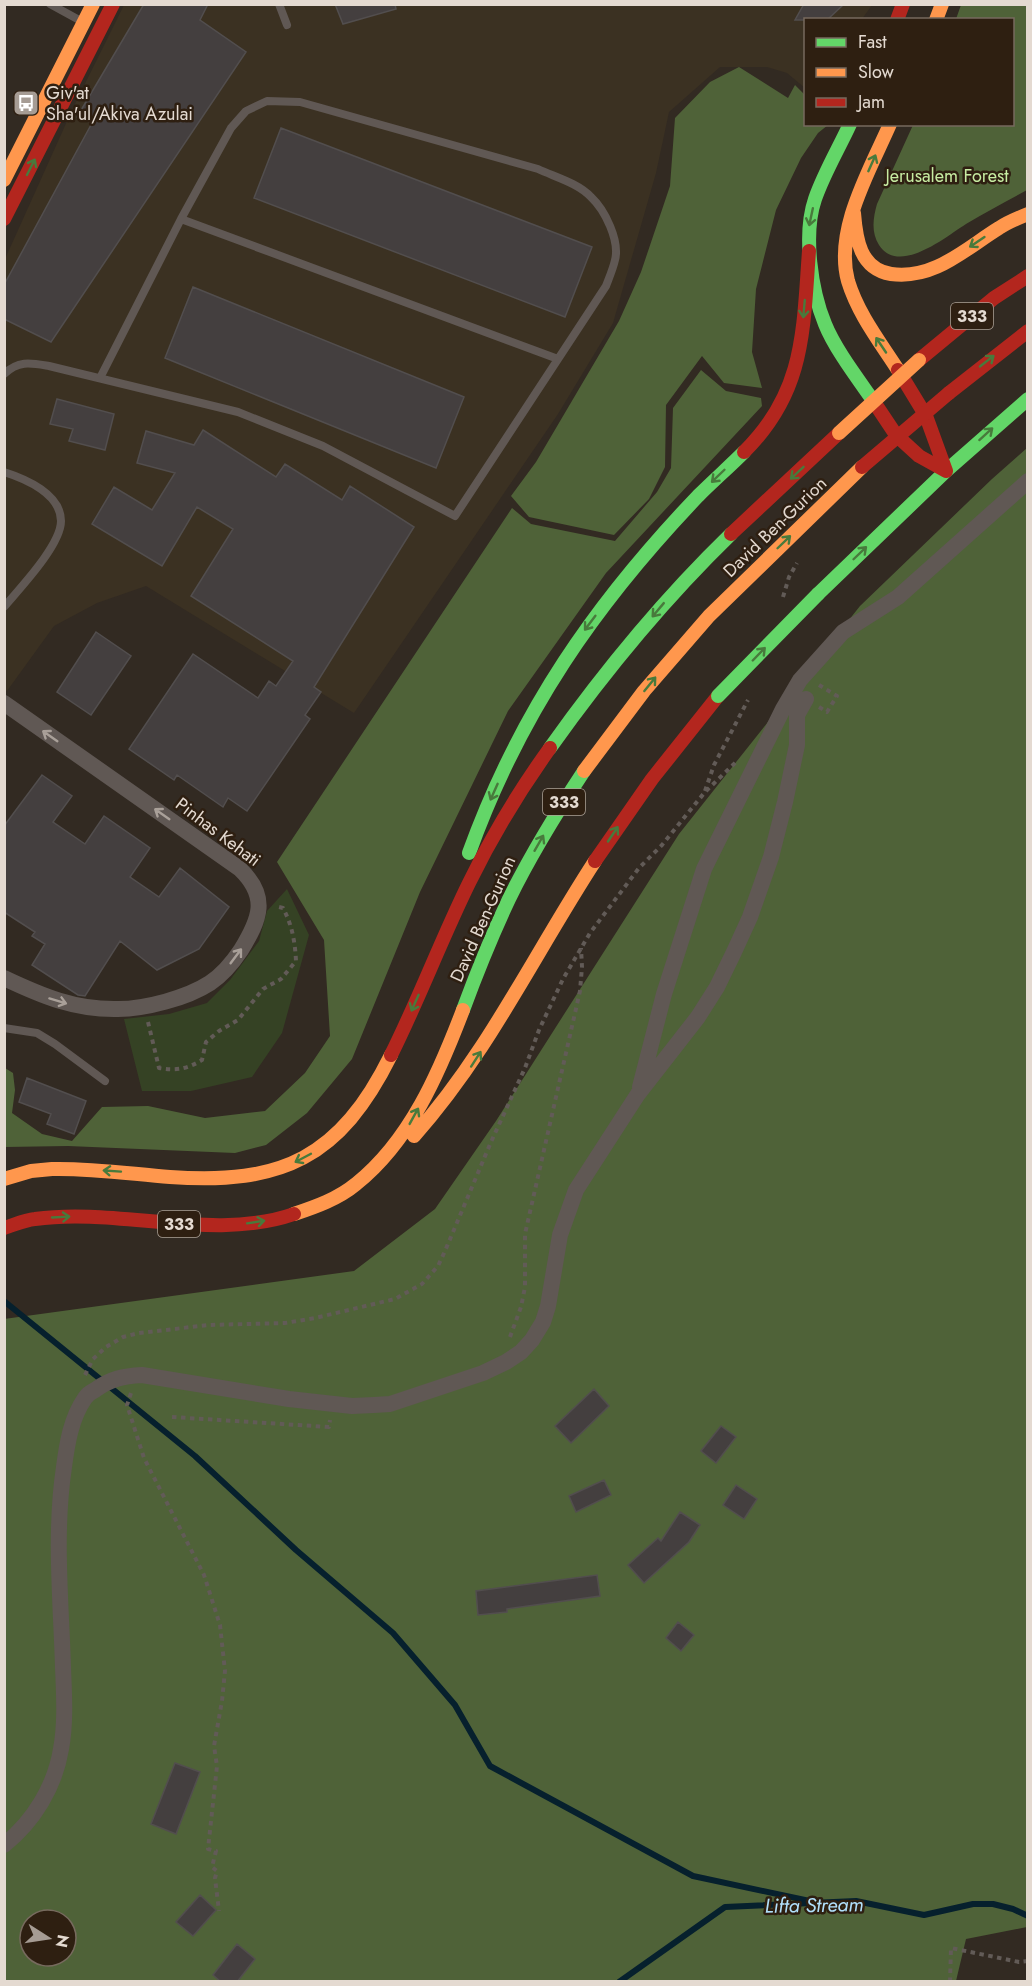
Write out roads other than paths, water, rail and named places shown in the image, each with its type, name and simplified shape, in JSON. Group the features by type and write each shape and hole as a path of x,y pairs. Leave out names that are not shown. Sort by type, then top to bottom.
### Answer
{"main road":[{"path":"4,180 93,4"},
{"path":"4,219 113,4"},
{"path":"438,950 481,821 518,738 562,661 601,608 650,549 705,489 764,431 784,400 794,376 803,318 809,225 815,200 849,126"},
{"path":"889,126 861,188 844,239 844,261 849,284 865,321 916,398 935,433 946,471"},
{"path":"854,213 859,248 870,265 880,271 909,276 931,270 950,261 999,227 1028,214"},
{"path":"809,251 816,294 825,326 850,367 896,435 919,456 946,471"},
{"name":"David Ben-Gurion","path":"4,1179 40,1170 76,1169 215,1179 247,1177 276,1171 307,1157 337,1135 362,1104 395,1049 470,881 503,819 556,740 612,664 666,599 839,433 919,360 994,298 1028,276"},
{"name":"David Ben-Gurion","path":"4,1228 31,1220 66,1216 185,1225 235,1225 291,1215 318,1207 349,1191 383,1160 401,1138 442,1059 514,886 546,831 627,711 710,615 862,467 949,393 1028,331"},
{"path":"349,1191 383,1165 410,1140 458,1085 608,842 665,761 718,696 818,594 946,471 1028,399"}],"street":[{"path":"638,1094 664,994 704,869 780,715 800,680 843,632 898,597 1028,481"},
{"path":"4,1845 31,1818 56,1772 62,1748 63,1676 58,1527 60,1490 72,1425 85,1396 107,1382 122,1376 141,1375 289,1399 352,1406 390,1404 483,1373 521,1352 543,1322 548,1306 560,1235 569,1205 638,1094 698,1017 717,987 746,926 771,857 796,745 797,715 806,699"},
{"name":"Pinhas Kehati","path":"4,704 240,869 252,881 258,900 259,914 254,929 234,960 211,982 182,997 120,1010 74,1006 42,996 4,978"}],"lane":[{"path":"50,4 84,22"},
{"path":"279,4 286,25"},
{"path":"4,374 13,366 28,363 100,378 248,416 323,446 455,516 606,286 616,258 615,237 606,218 591,196 570,183 538,169 300,102 267,101 246,111 231,128 181,219 100,378"},
{"path":"181,219 558,359"},
{"path":"4,472 36,484 50,496 57,507 61,521 55,541 4,607"},
{"path":"4,1028 37,1033 105,1081"}],"waterway":[{"path":"4,1301 195,1456 296,1550 393,1633 455,1705 490,1766 693,1876 819,1903"},
{"name":"Lifta Stream","path":"619,1982 725,1907 856,1901 924,1915 973,1904 993,1904 1028,1916"}],"place":[{"name":"Giv'at Sha'ul/Akiva Azulai","path":"26,103"}],"park label":[{"name":"Jerusalem Forest","path":"947,176"}]}
